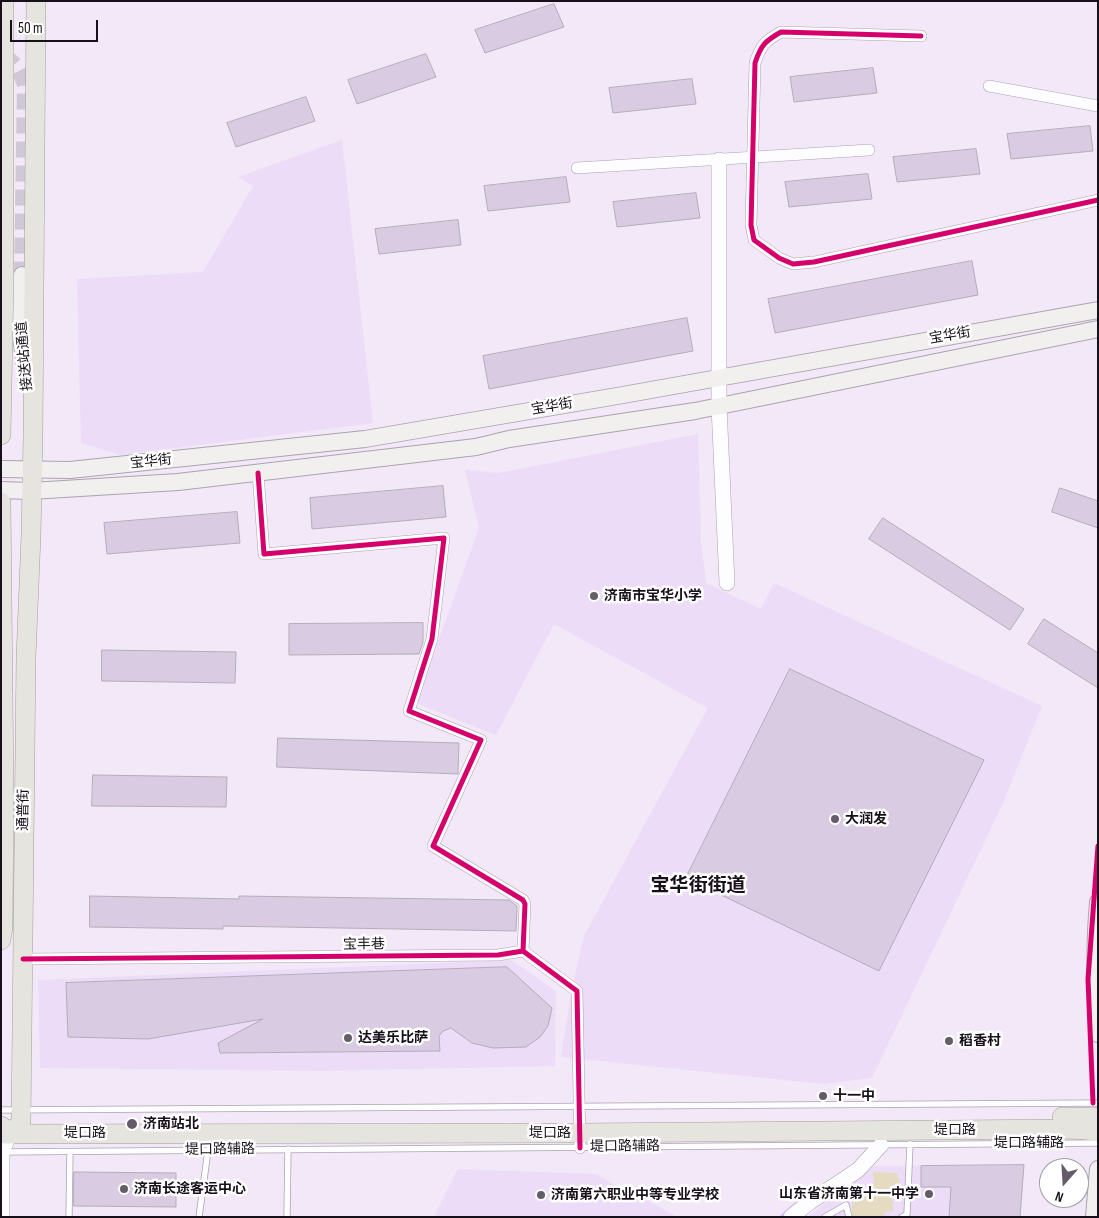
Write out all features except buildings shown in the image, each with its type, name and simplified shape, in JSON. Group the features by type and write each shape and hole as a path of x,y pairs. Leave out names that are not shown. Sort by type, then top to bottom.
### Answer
{"main road":[{"path":"1,435 9,278 2,258 4,1"},
{"name":"通普街","path":"7,1131 23,959 26,657 33,436 36,1"},
{"name":"接送站通道","path":"9,278 21,335 33,436"},
{"name":"宝华街","path":"1,469 70,470 365,439 1098,310"},
{"name":"宝华街","path":"1,490 31,491 178,482 467,448 510,439 718,406 1098,329"},
{"name":"通普街","path":"1,502 4,771 3,927 1,940"},
{"path":"1098,902 1096,922 1098,1034"},
{"name":"堤口路","path":"580,1127 1098,1117"},
{"name":"堤口路","path":"7,1131 580,1127 1062,1129 1098,1131"},
{"path":"1094,1217 1098,1169"}],"street":[{"path":"921,36 781,32 766,40 759,50 755,63 751,225 754,240 780,258 793,264 814,262 1098,200"},
{"path":"989,86 1098,106"},
{"path":"577,168 869,150"},
{"path":"719,160 718,406 727,583"},
{"path":"258,474 264,554 444,538 432,639 409,711 481,740 433,846 523,900 525,904 523,951 577,991 580,1127"},
{"name":"宝丰巷","path":"23,959 498,955 523,951"},
{"path":"2,1217 7,1131"},
{"path":"791,1217 858,1170 881,1145"}],"lane":[{"name":"堤口路辅路","path":"1,1110 7,1131 70,1152 288,1149 580,1127 1098,1103"},
{"name":"堤口路辅路","path":"580,1127 881,1145 1098,1143"},
{"path":"902,1217 907,1214 910,1144"},
{"path":"287,1217 288,1149"},
{"path":"199,1217 208,1150"},
{"path":"69,1217 70,1152"},
{"path":"825,1217 846,1205 849,1217"}],"shaded area":[{"path":"342,140 373,423 120,455 81,443 77,279 203,272 253,186 238,177"},
{"path":"698,434 701,542 706,583 761,609 774,583 1042,706 1003,803 872,1078 823,1084 561,1057 572,987 584,936 708,708 554,624 496,735 416,703 479,528 465,470 499,473"},
{"path":"511,960 556,991 555,1066 321,1071 40,1068 38,980"},
{"name":"山东省济南第十一中学","path":"1024,1165 1020,1217 807,1217 874,1166"},
{"name":"济南第六职业中等专业学校","path":"458,1169 595,1174 678,1217 434,1217"},
{"path":"873,1172 897,1173 900,1185 892,1185 893,1211 885,1212 884,1217 852,1217 852,1203 873,1193"}],"waterway":[{"path":"781,1217 796,1204"}],"tunnel":[{"path":"1,56 14,64 25,84 22,275"}],"cycle path":[{"path":"921,36 781,32 764,44 755,63 751,225 754,240 779,258 793,264 814,262 1098,200"},
{"path":"258,473 264,554 444,538 432,639 409,711 481,740 433,846 523,900 525,904 523,951"},
{"path":"1093,1103 1088,979 1098,846"},
{"path":"23,959 498,955 523,951 577,991 580,1148"}],"place":[{"name":"济南市宝华小学","path":"594,596"},
{"name":"大润发","path":"835,819"},
{"name":"达美乐比萨","path":"348,1038"},
{"name":"稻香村","path":"949,1041"},
{"name":"十一中","path":"823,1096"},
{"name":"济南站北","path":"132,1124"},
{"name":"济南长途客运中心","path":"124,1189"},
{"name":"山东省济南第十一中学","path":"929,1194"},
{"name":"济南第六职业中等专业学校","path":"541,1195"}],"district":[{"name":"宝华街街道","path":"698,886"}]}
